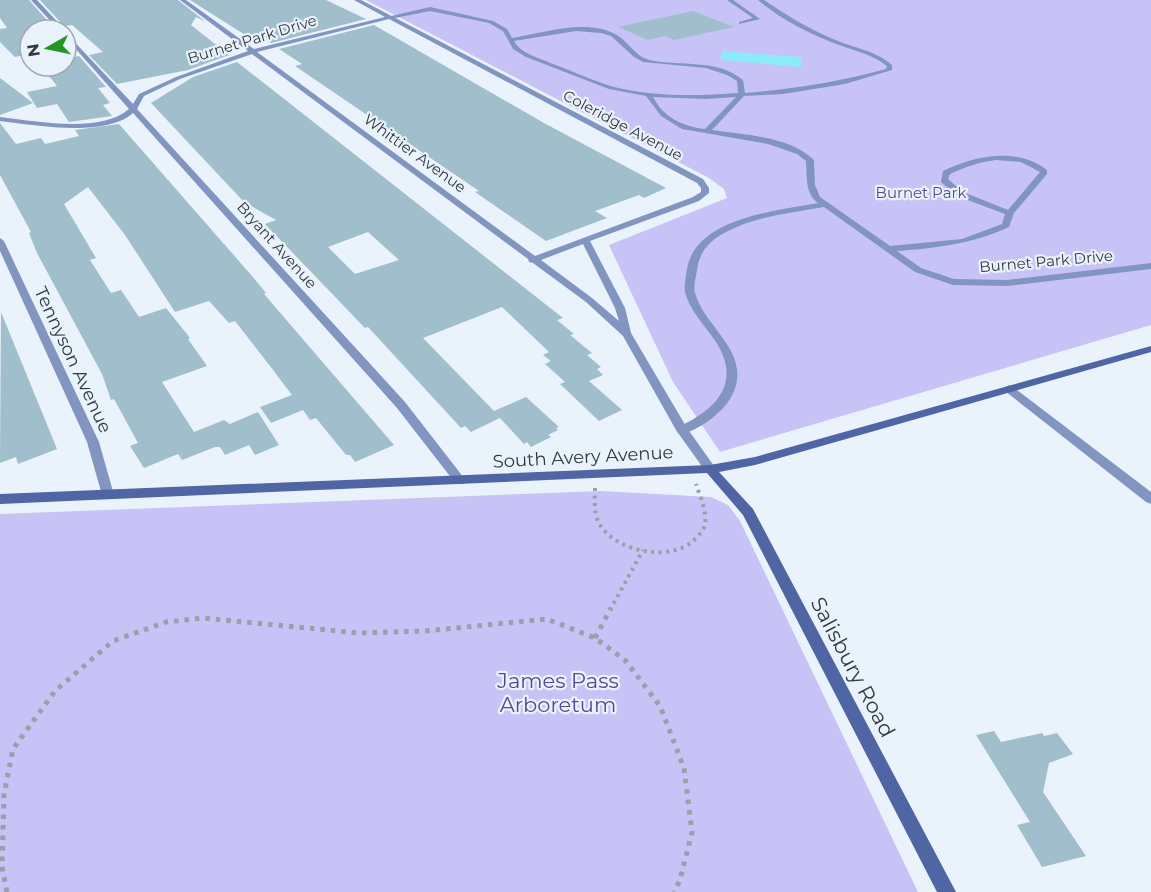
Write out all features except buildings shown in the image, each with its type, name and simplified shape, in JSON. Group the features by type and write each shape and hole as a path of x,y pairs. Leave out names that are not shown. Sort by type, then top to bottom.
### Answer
{"street":[{"path":"34,0 51,18"},
{"name":"Whittier Avenue","path":"183,0 589,300 627,333"},
{"name":"Coleridge Avenue","path":"357,0 700,181 705,188 705,194 696,199 532,260"},
{"path":"428,0 427,5 430,9"},
{"path":"730,0 757,19 741,23"},
{"name":"Burnet Park Drive","path":"0,119 55,126 85,126 116,120 134,108 141,95 153,88 252,51 430,9 490,22 506,30 515,48 528,56 569,74 611,88 649,95 742,95 845,82 889,70 890,66 883,59 831,41 780,14 761,0"},
{"path":"511,40 597,29 621,40 635,57 645,61 712,67 732,74 740,80 742,95 706,132"},
{"name":"Bryant Avenue","path":"78,48 401,405 460,481"},
{"path":"649,95 671,122 706,132 779,144 801,152 810,160 811,184 816,198 823,205"},
{"path":"888,249 958,244 984,237 1006,225 1010,213 1044,172 1039,167 1012,158 965,164 946,172 944,180 960,194 1010,213"},
{"path":"682,430 705,420 721,405 732,385 734,367 724,344 700,314 690,291 693,262 701,246 731,226 823,205"},
{"name":"Burnet Park Drive","path":"823,205 931,276 953,282 984,284 1151,266"},
{"name":"Tennyson Avenue","path":"0,240 93,442 108,495"},
{"name":"Whittier Avenue","path":"585,240 620,308 627,333 682,430 710,469"},
{"name":"South Avery Avenue","path":"0,499 710,469 755,461 1151,349"},
{"path":"1009,389 1151,500"},
{"name":"Salisbury Road","path":"710,469 748,512 947,892"}],"path":[{"path":"595,475 598,522 605,532 643,550 658,553 680,550 695,540 705,528 706,517 692,470"},
{"path":"595,638 643,550"},
{"path":"7,892 2,867 4,794 13,749 55,691 113,640 166,622 203,618 358,633 425,631 547,619 595,638 625,660 660,706 684,768 692,832 680,880 674,892"}],"green space":[{"name":"Burnet Park","path":"366,0 1151,0 1151,325 720,452 673,382 609,245 727,198 724,189 709,178"},
{"name":"James Pass Arboretum","path":"601,491 711,497 728,505 740,521 918,892 0,892 0,514"}],"water":[{"path":"723,51 802,57 801,67 720,60"}]}
